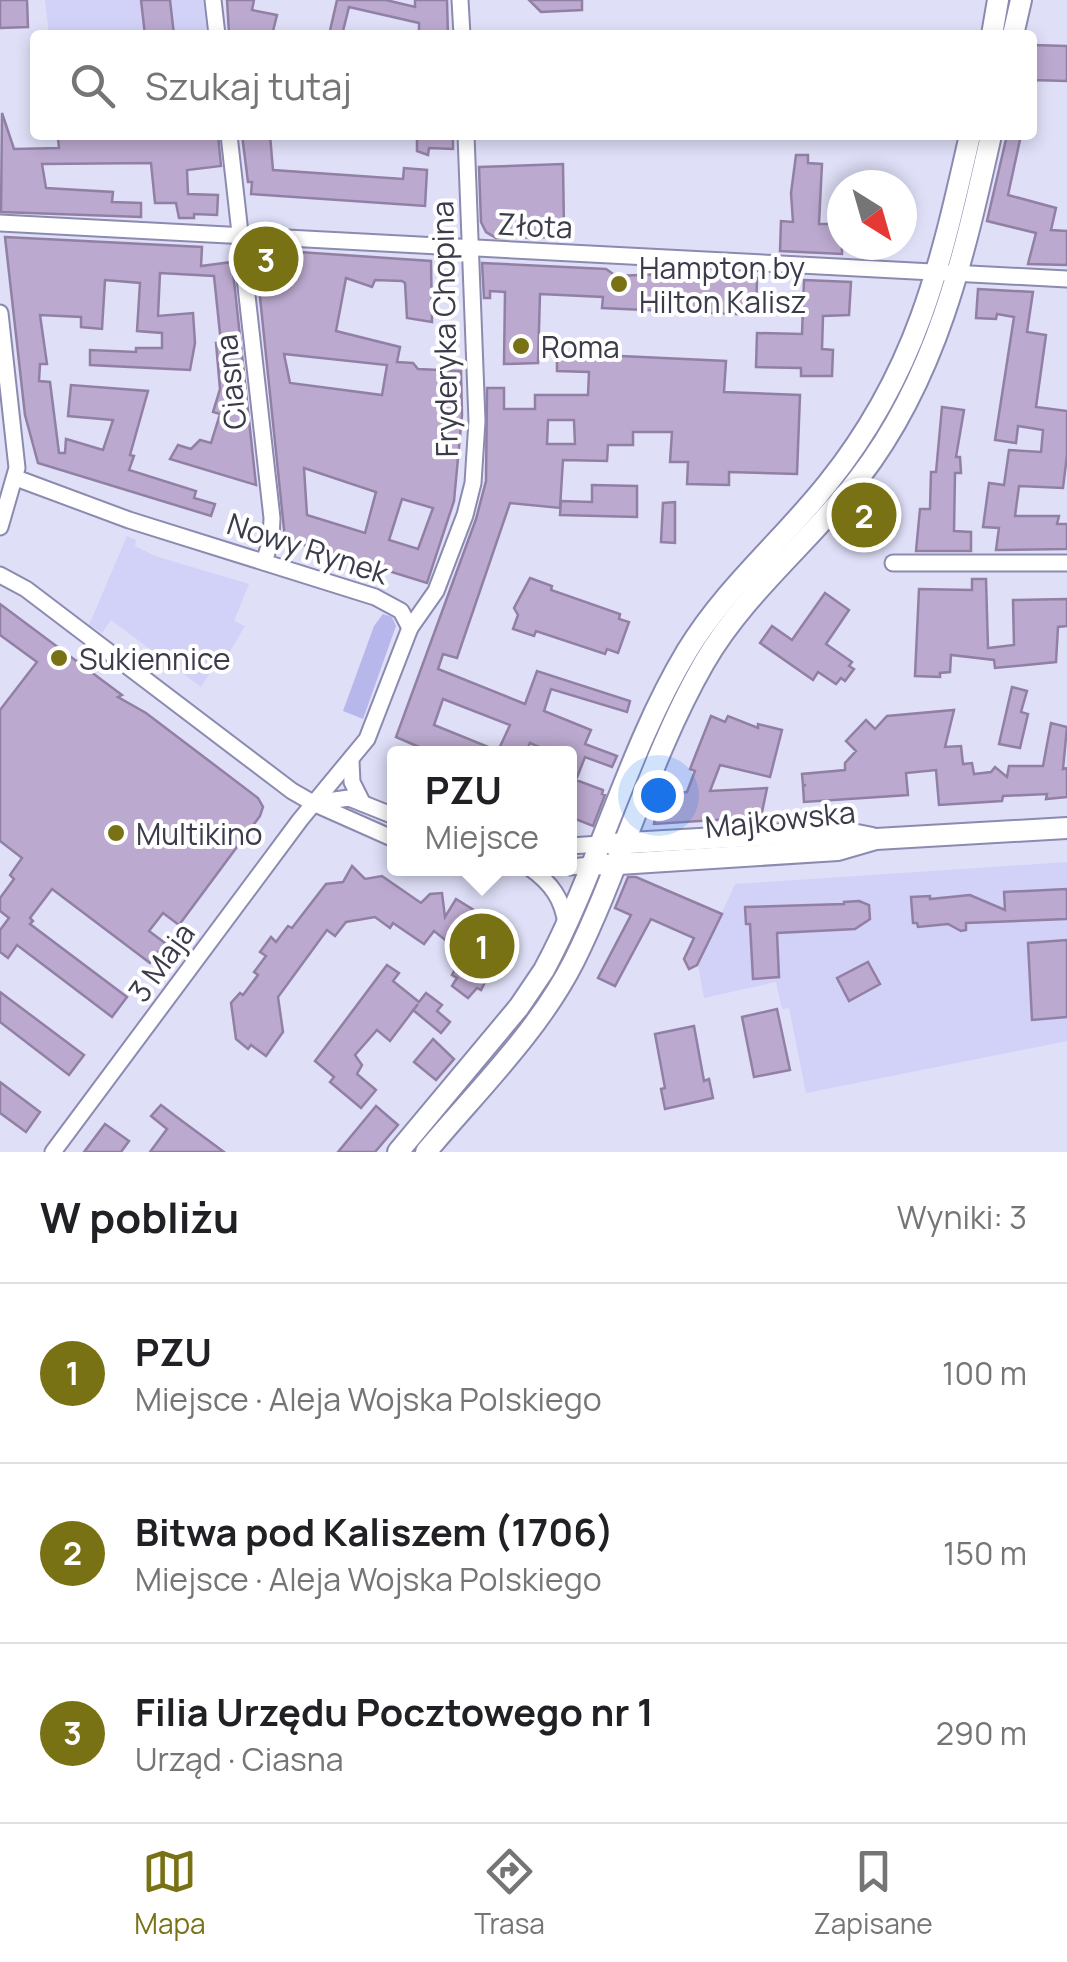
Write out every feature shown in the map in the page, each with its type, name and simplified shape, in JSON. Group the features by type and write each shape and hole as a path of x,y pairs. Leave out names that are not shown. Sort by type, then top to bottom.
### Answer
{"main road":[{"path":"993,30 998,0"},
{"path":"1015,30 1021,0"},
{"path":"426,1152 551,1000 574,960 684,700 703,664 742,607 842,499 909,400 932,350 969,140"},
{"path":"398,1152 518,1008 544,970 685,654 726,594 826,486 861,438 902,367 948,273 989,140"},
{"name":"Majkowska","path":"591,866 838,850 876,839 1067,828"},
{"name":"Majkowska","path":"600,844 837,831 876,839"}],"street":[{"path":"213,0 216,30"},
{"path":"460,0 462,30"},
{"name":"Ciasna","path":"230,140 272,518 264,562"},
{"name":"Fryderyka Chopina","path":"410,628 442,579 473,483 477,421 466,140"},
{"name":"Złota","path":"0,223 1067,279"},
{"path":"0,313 16,457 16,478 0,527"},
{"name":"Nowy Rynek","path":"16,478 129,520 385,601 400,612 410,628"},
{"path":"893,563 1067,563"},
{"path":"0,575 26,589 313,804 387,836"},
{"path":"313,804 372,731 410,628"},
{"path":"351,761 352,782 360,800"},
{"path":"313,804 336,798 360,800 387,813"},
{"name":"3 Maja","path":"52,1152 313,804"},
{"name":"Majkowska","path":"577,846 600,844"},
{"name":"Majkowska","path":"577,867 591,866"},
{"path":"539,876 556,892 564,908 566,925"}],"shaded area":[{"path":"45,0 203,0 206,30 48,30"},
{"path":"127,536 136,540 135,546 155,556 249,584 234,621 245,626 201,687 111,620 102,633 89,625"},
{"path":"383,614 392,617 396,626 363,719 343,711 374,626"},
{"path":"1067,862 1067,1041 806,1093 789,1008 782,1009 776,982 704,998 698,965 735,884"}],"building":[{"path":"0,0 27,0 28,27 0,28"},
{"path":"141,0 170,0 173,30 144,30"},
{"path":"227,0 254,0 252,10 277,15 273,30 229,30"},
{"path":"337,0 386,0 415,7 415,0 447,0 448,30 419,30 419,23 349,7 343,30 330,30"},
{"path":"529,0 582,0 582,10 541,12"},
{"path":"1037,45 1067,46 1067,81 1037,80"},
{"path":"2,113 14,149 59,148 58,140 218,140 221,166 187,170 188,194 218,195 217,215 179,218 176,203 155,203 151,163 42,164 46,188 113,192 112,202 141,203 141,217 1,212"},
{"path":"243,140 270,140 273,170 403,179 404,168 427,170 425,206 251,194 252,182 248,182"},
{"path":"417,140 453,140 453,149 429,148 428,155 417,151"},
{"path":"1006,140 1020,140 1008,195 1056,208 1051,230 1067,231 1067,265 1028,264 1036,233 987,221"},
{"path":"796,155 808,155 808,163 822,164 819,224 827,224 827,253 780,251 781,221 793,222 791,193"},
{"path":"563,164 564,230 558,237 496,238 486,232 481,222 479,167"},
{"path":"5,237 202,247 201,266 232,262 256,485 170,459 178,445 191,449 200,440 211,443 220,414 213,412 220,389 216,343 221,343 214,276 160,273 158,316 193,313 195,343 190,370 90,365 90,350 136,352 136,348 162,348 162,333 137,331 140,283 105,280 102,329 81,327 81,317 40,315 47,364 40,364 39,381 50,382 59,453 65,453 66,439 103,450 113,420 68,416 71,385 148,391 129,470 196,491 194,498 215,504 211,516 38,463 25,415"},
{"path":"255,249 431,261 432,322 407,318 402,281 375,280 372,287 346,278 336,331 400,347 397,362 413,363 418,369 461,371 462,415 454,501 427,583 285,539","holes":["284,354 387,365 382,395 290,383","304,468 376,492 365,533 307,515","402,499 433,508 418,549 389,540"]},
{"name":"Hampton by Hilton Kalisz","path":"482,263 606,269 616,276 757,278 756,315 602,308 603,297 540,294 538,363 504,364 505,292 490,291 490,298 484,298"},
{"path":"804,280 851,282 849,315 823,316 822,349 833,350 832,376 801,376 801,368 756,367 757,333 802,334"},
{"path":"978,289 1033,292 1027,332 1046,335 1036,407 1067,411 1067,455 1063,488 1019,486 1015,516 1059,516 1057,524 1067,524 1067,549 996,550 999,528 983,527 989,483 1004,485 1009,450 1041,452 1043,430 1018,426 1016,443 995,440 1014,317 997,314 996,319 976,318"},
{"path":"557,353 726,361 724,392 800,395 797,474 729,472 729,485 687,484 688,462 670,462 672,432 633,432 633,445 608,445 607,461 563,460 560,508 510,503 457,658 443,654 438,669 525,704 537,671 630,701 627,712 551,689 544,711 591,730 585,744 617,756 612,767 585,757 577,777 577,746 530,743 500,746 510,725 443,699 434,725 486,746 417,746 396,737 476,519 486,481 487,388 504,388 504,409 535,409 535,395 588,395 589,372 557,371","holes":["548,420 574,420 575,444 547,444"]},
{"path":"942,407 964,410 956,457 960,457 961,473 955,473 954,531 971,532 971,551 916,551 920,509 930,509 931,472 936,472"},
{"path":"592,485 637,486 637,517 560,515 561,501 592,502"},
{"path":"675,502 675,543 661,542 663,503"},
{"path":"530,578 552,586 551,590 620,614 619,619 629,622 618,653 607,649 605,654 536,631 534,636 513,629 518,615 514,608"},
{"path":"972,579 986,579 988,648 1014,645 1013,600 1067,599 1067,626 1058,627 1056,662 995,668 994,660 951,655 950,672 940,673 940,677 915,676 919,589 972,590"},
{"path":"825,593 849,610 826,644 852,662 849,666 854,669 845,681 841,678 836,684 818,672 813,680 760,643 772,626 792,640"},
{"path":"0,604 122,695 118,697 146,713 258,798 263,807 179,925 163,913 149,931 165,943 150,963 52,889 30,918 30,924 127,997 112,1017 17,945 8,958 0,952 0,930 9,918 0,911 0,898 14,879 10,875 22,858 0,841 0,710 37,662 0,635"},
{"path":"1012,687 1027,691 1021,712 1028,714 1020,748 999,744"},
{"path":"954,710 945,747 961,746 963,764 972,763 974,774 991,772 995,767 1007,777 1009,766 1043,766 1051,723 1067,727 1063,769 1067,768 1067,797 1003,796 1002,801 939,805 936,770 906,773 908,795 804,802 806,785 802,774 845,770 845,763 856,751 846,741 866,720 875,729 887,716"},
{"path":"711,716 725,722 728,716 758,728 758,724 782,730 770,777 720,765 710,791 767,788 761,817 654,824 658,794 687,792 695,771 690,769"},
{"path":"577,780 603,790 605,795 593,826 577,820"},
{"path":"352,866 365,879 382,876 421,903 430,894 442,893 445,917 456,899 485,917 494,928 491,932 499,937 496,944 501,950 481,990 477,988 468,998 452,986 457,978 452,975 465,952 455,923 447,935 448,942 434,931 424,944 393,923 390,928 375,917 346,922 335,936 327,930 278,997 283,1032 266,1056 251,1045 248,1049 236,1039 231,1003 240,993 243,995 258,975 254,972 266,956 260,952 271,937 276,942 288,926 292,928 326,884 343,882"},
{"path":"628,877 722,914 697,965 689,969 684,959 694,938 651,919 615,986 598,978 631,915 615,908"},
{"path":"1067,889 1067,919 966,923 966,930 961,931 948,924 918,927 913,923 911,897 970,895 1005,910 1004,892"},
{"path":"859,901 869,905 870,919 855,929 777,933 779,977 753,979 750,924 746,924 745,907"},
{"path":"1067,940 1067,1017 1032,1020 1028,943"},
{"path":"868,962 880,984 849,1001 837,978"},
{"path":"387,965 399,973 393,981 419,1002 426,993 442,1005 437,1011 450,1022 441,1033 413,1010 390,1041 377,1030 355,1055 362,1065 357,1074 376,1090 361,1108 330,1082 334,1077 315,1061"},
{"path":"0,992 84,1055 69,1075 0,1022"},
{"path":"777,1009 790,1070 754,1077 742,1017"},
{"path":"694,1026 704,1081 709,1079 713,1098 665,1109 655,1034"},
{"path":"433,1039 454,1059 436,1080 414,1062"},
{"path":"0,1082 40,1112 26,1132 0,1113"},
{"path":"161,1105 224,1152 150,1152 167,1129 151,1116"},
{"path":"376,1106 398,1125 375,1152 338,1152"},
{"path":"105,1124 129,1141 121,1152 84,1152"}],"place":[{"name":"Filia Urzędu Pocztowego nr 1","path":"266,259"},
{"name":"Hampton by Hilton Kalisz","path":"619,284"},
{"name":"Roma","path":"521,346"},
{"name":"Bitwa pod Kaliszem (1706)","path":"864,515"},
{"name":"Sukiennice","path":"59,658"},
{"name":"Multikino","path":"116,833"},
{"name":"PZU","path":"482,946"}]}
